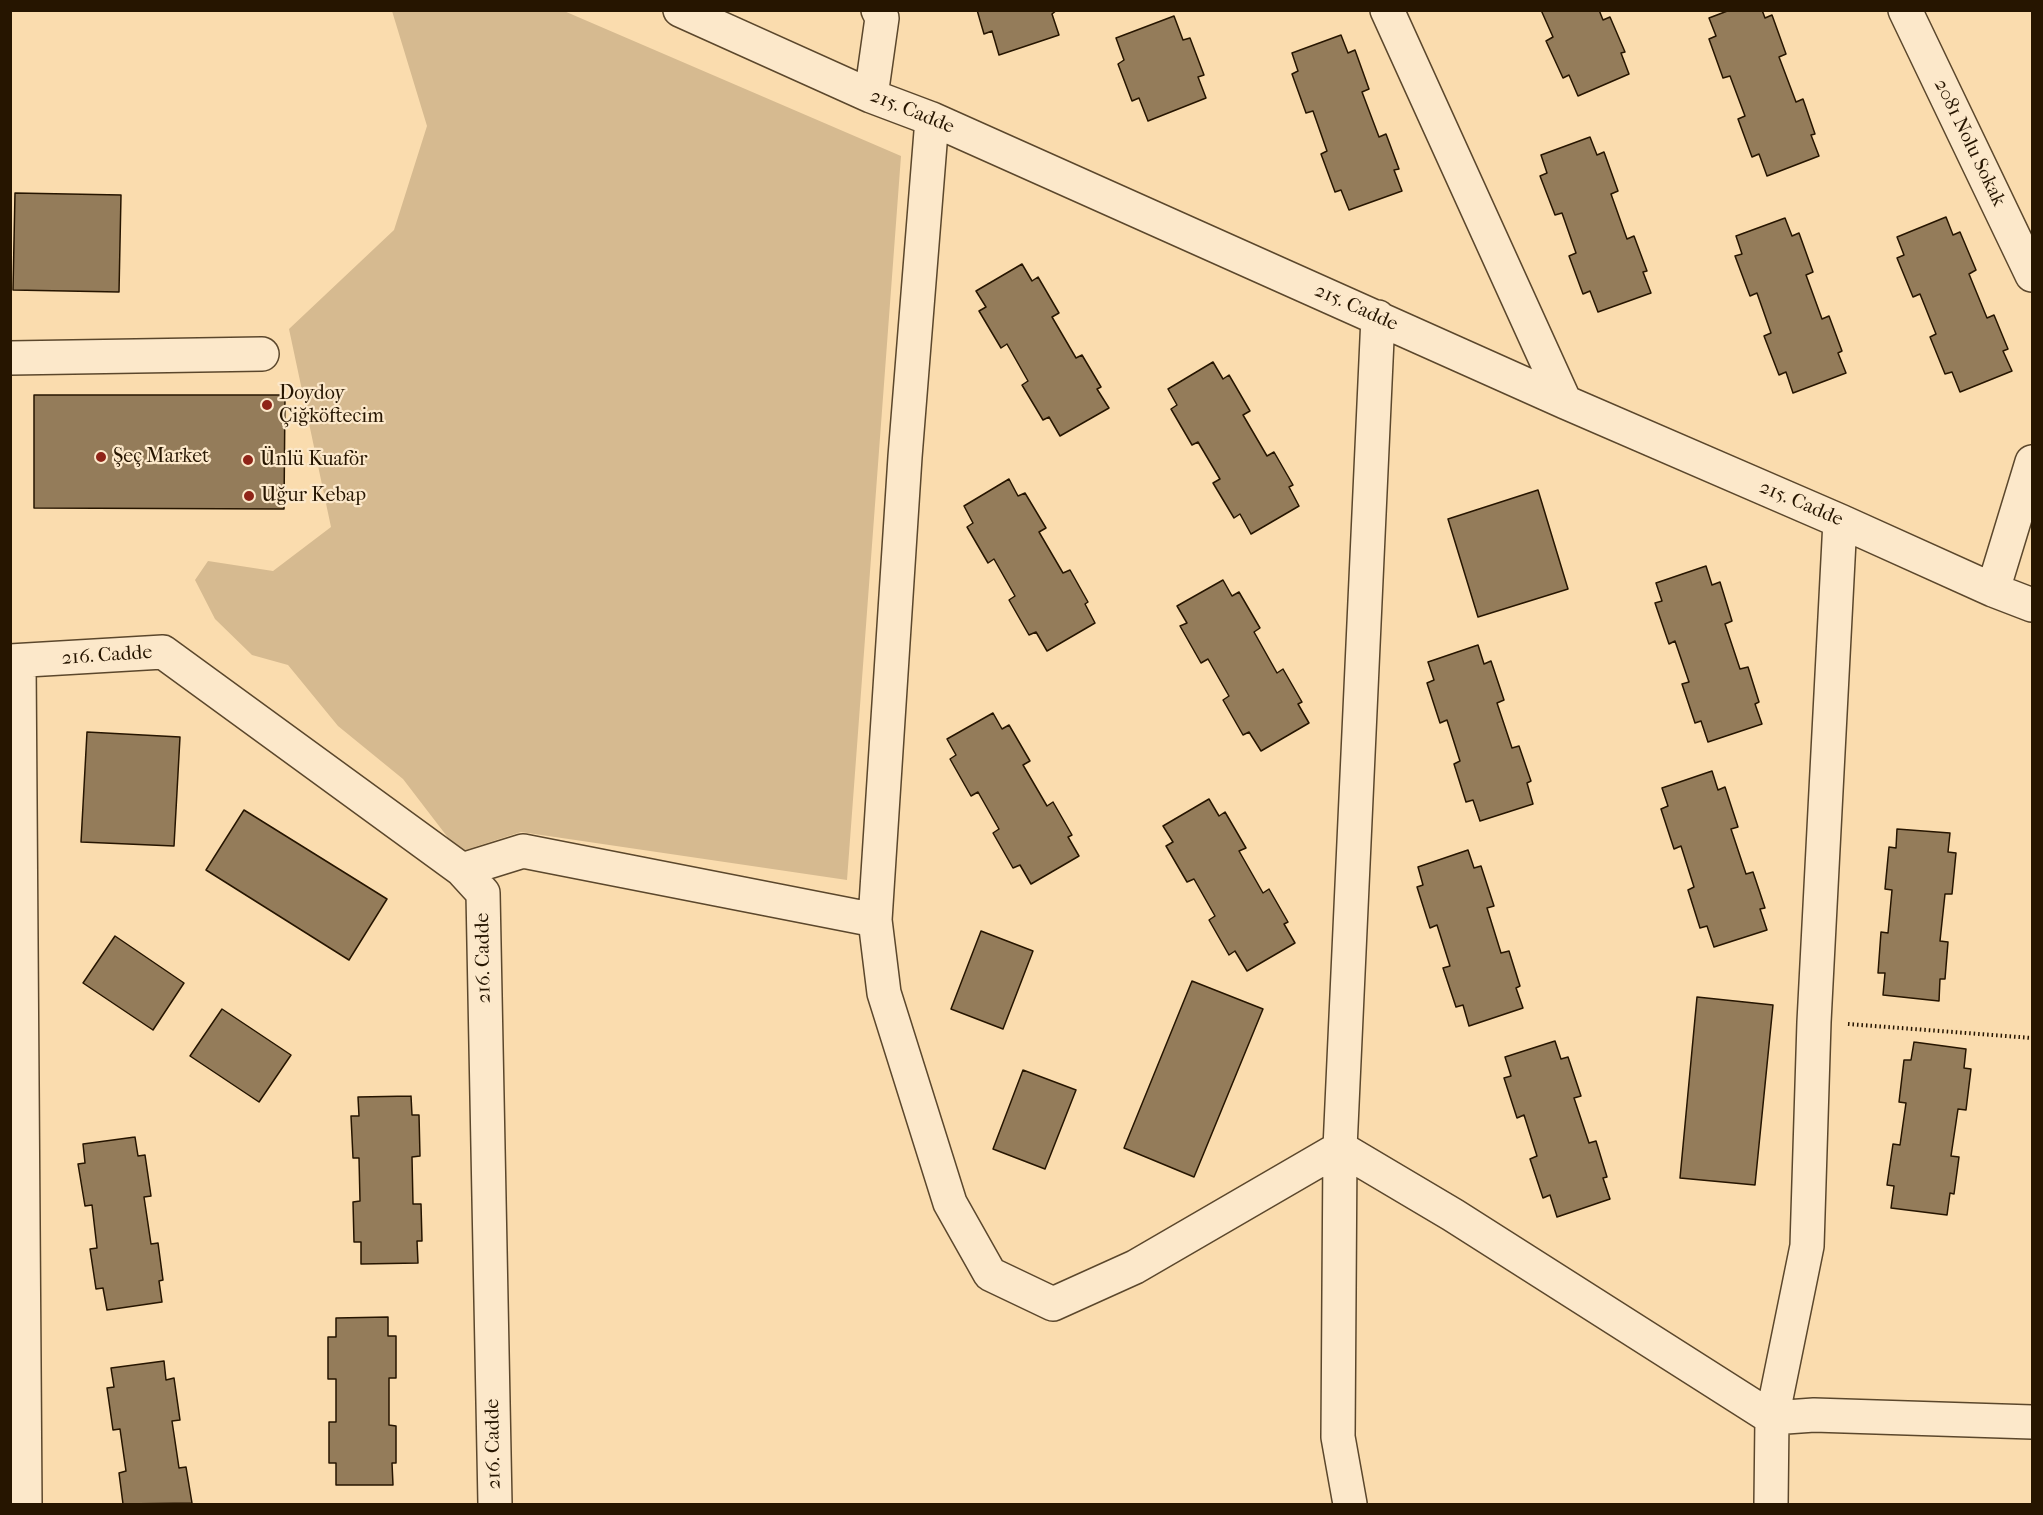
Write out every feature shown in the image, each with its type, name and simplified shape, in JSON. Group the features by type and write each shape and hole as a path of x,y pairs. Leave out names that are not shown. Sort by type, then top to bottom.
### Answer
{"street":[{"name":"215. Cadde","path":"680,10 871,96 932,119 1565,402 2032,605"},
{"path":"871,96 882,18 878,10"},
{"path":"1387,10 1565,402"},
{"name":"2081 Nolu Sokak","path":"1905,10 2032,275"},
{"path":"932,119 905,457 875,920 884,993 950,1203 990,1274 1053,1304 1135,1267 1340,1148"},
{"path":"1350,1504 1338,1437 1340,1148 1378,317"},
{"path":"10,358 262,354"},
{"path":"1994,590 2032,462"},
{"path":"1771,1504 1772,1418 1807,1246 1814,1022 1840,521"},
{"name":"216. Cadde","path":"15,661 163,652 462,870 483,893 495,1504"},
{"path":"15,661 25,1504"},
{"path":"462,870 523,850 875,920"},
{"path":"1340,1148 1453,1215 1772,1418 1814,1415 2032,1422"}],"path":[{"path":"1814,1022 2032,1038"}],"shaded area":[{"path":"392,11 564,11 901,156 847,880 521,832 459,852 403,779 338,726 288,665 252,655 215,619 195,580 208,561 273,571 331,527 289,329 394,230 427,126"}],"building":[{"path":"977,10 1057,10 1052,14 1059,35 999,55 992,31 984,34"},
{"path":"1541,10 1599,10 1603,20 1610,17 1625,52 1621,53 1629,74 1578,96 1569,75 1563,78 1546,41 1553,37"},
{"path":"1730,10 1762,10 1765,18 1772,15 1786,54 1779,57 1796,102 1803,99 1815,134 1811,135 1819,156 1767,176 1759,154 1752,157 1738,119 1745,116 1730,76 1723,78 1709,39 1716,36 1709,18"},
{"path":"1174,16 1183,40 1190,38 1204,75 1198,77 1206,98 1148,121 1139,98 1132,101 1118,64 1124,60 1116,38"},
{"path":"1341,35 1348,53 1355,50 1369,89 1362,92 1379,137 1386,134 1399,169 1394,170 1402,191 1349,210 1341,190 1335,192 1321,154 1327,151 1313,111 1306,113 1292,74 1298,71 1292,53"},
{"path":"1590,137 1597,155 1604,152 1618,191 1611,194 1627,239 1634,236 1647,271 1643,272 1651,293 1598,312 1590,291 1583,294 1569,256 1576,253 1562,213 1555,215 1540,176 1547,173 1541,155"},
{"path":"15,193 121,195 119,292 13,290"},
{"path":"1946,217 1953,235 1960,232 1976,270 1969,274 1987,318 1994,315 2008,349 2003,351 2012,371 1960,392 1952,372 1945,374 1930,337 1936,334 1920,294 1913,297 1897,258 1904,255 1897,237"},
{"path":"1785,218 1792,236 1799,233 1813,272 1806,275 1822,319 1829,316 1842,351 1838,353 1846,373 1793,393 1786,372 1779,375 1764,336 1771,333 1757,293 1750,296 1735,256 1742,254 1736,236"},
{"path":"1022,264 1032,281 1038,277 1059,313 1052,317 1076,358 1082,355 1101,387 1097,389 1109,408 1060,436 1049,417 1043,420 1022,385 1028,381 1007,344 1001,348 979,311 986,307 976,291"},
{"path":"1213,362 1223,379 1229,375 1250,411 1243,415 1267,456 1274,452 1293,485 1289,487 1299,506 1251,534 1240,514 1234,518 1213,483 1220,479 1198,442 1192,445 1171,409 1177,405 1168,389"},
{"path":"34,395 285,395 284,509 34,508"},
{"path":"1009,479 1018,496 1025,493 1046,528 1039,532 1063,573 1070,570 1088,602 1085,604 1095,623 1047,651 1036,632 1029,635 1009,600 1015,596 994,559 988,563 967,527 973,523 964,506"},
{"path":"1538,490 1568,589 1478,617 1448,519"},
{"path":"1706,566 1712,585 1720,582 1732,621 1725,624 1740,669 1748,667 1759,702 1755,704 1762,724 1708,742 1701,721 1695,723 1682,684 1689,682 1675,641 1669,644 1655,603 1662,601 1656,583"},
{"path":"1223,580 1232,596 1239,592 1260,628 1254,632 1277,673 1283,669 1302,702 1298,704 1309,723 1261,751 1249,732 1243,735 1223,700 1229,696 1208,659 1201,663 1180,626 1187,623 1177,606"},
{"path":"1478,645 1484,664 1491,661 1504,700 1497,703 1512,748 1519,746 1531,781 1527,783 1533,804 1480,821 1473,800 1466,802 1454,764 1460,761 1447,720 1440,723 1427,683 1434,680 1428,662"},
{"path":"993,713 1002,729 1009,725 1030,761 1023,765 1047,806 1053,802 1072,835 1068,837 1079,856 1031,884 1020,865 1013,868 993,833 999,829 978,792 971,796 950,759 956,755 947,739"},
{"path":"87,732 180,737 174,846 81,842"},
{"path":"1712,771 1718,790 1725,787 1738,827 1731,829 1746,874 1753,872 1765,908 1760,909 1767,930 1714,947 1707,926 1700,928 1688,890 1694,887 1681,846 1674,849 1661,809 1668,806 1662,788"},
{"path":"1209,799 1219,816 1225,812 1246,848 1239,851 1263,893 1269,889 1288,922 1284,924 1295,943 1247,971 1235,951 1229,955 1209,920 1215,916 1194,879 1187,882 1166,846 1173,842 1163,826"},
{"path":"244,810 387,899 349,960 206,870"},
{"path":"1897,829 1950,833 1948,852 1956,853 1952,894 1945,894 1940,941 1948,942 1945,979 1940,979 1939,1001 1883,995 1885,973 1878,973 1881,932 1888,933 1892,890 1885,889 1889,847 1896,848"},
{"path":"1468,850 1474,868 1481,866 1494,906 1487,908 1501,953 1509,951 1520,986 1516,988 1523,1008 1469,1026 1463,1005 1456,1007 1443,968 1450,966 1437,925 1430,928 1417,887 1423,885 1418,867"},
{"path":"981,931 1033,951 1003,1029 951,1009"},
{"path":"115,936 184,983 153,1030 83,983"},
{"path":"1192,981 1263,1009 1194,1177 1124,1148"},
{"path":"1697,997 1773,1005 1755,1185 1680,1178"},
{"path":"222,1009 291,1055 259,1102 190,1056"},
{"path":"1555,1041 1561,1059 1568,1057 1581,1096 1574,1098 1589,1143 1596,1141 1607,1177 1603,1178 1610,1199 1557,1217 1550,1195 1543,1198 1530,1159 1537,1156 1524,1115 1517,1118 1504,1078 1511,1076 1505,1057"},
{"path":"1914,1042 1966,1049 1964,1068 1971,1069 1966,1110 1958,1109 1951,1156 1959,1157 1954,1194 1950,1193 1947,1215 1891,1208 1894,1186 1887,1185 1893,1144 1900,1145 1906,1103 1899,1102 1904,1060 1911,1060"},
{"path":"1023,1070 1076,1090 1045,1169 993,1149"},
{"path":"411,1096 412,1115 419,1115 420,1156 412,1157 413,1204 421,1204 422,1241 417,1241 418,1263 361,1264 361,1242 354,1242 353,1202 360,1201 359,1158 353,1158 351,1116 359,1116 358,1097"},
{"path":"135,1137 138,1156 145,1155 151,1196 144,1197 151,1244 158,1243 163,1280 159,1281 162,1302 107,1310 103,1288 96,1289 90,1249 97,1248 92,1205 85,1206 78,1164 85,1163 83,1144"},
{"path":"388,1317 388,1336 396,1336 396,1378 389,1378 389,1425 396,1426 396,1463 392,1463 393,1485 336,1485 336,1463 329,1463 329,1422 336,1422 336,1379 328,1379 328,1337 336,1337 336,1318"},
{"path":"164,1361 166,1380 174,1378 180,1420 172,1421 179,1468 186,1467 192,1503 123,1504 119,1473 126,1471 120,1429 113,1430 107,1388 114,1387 111,1368"}],"place":[{"name":"Doydoy Çiğköftecim","path":"267,405"},
{"name":"Şeç Market","path":"101,457"},
{"name":"Ünlü Kuaför","path":"248,460"},
{"name":"Uğur Kebap","path":"249,496"}]}
